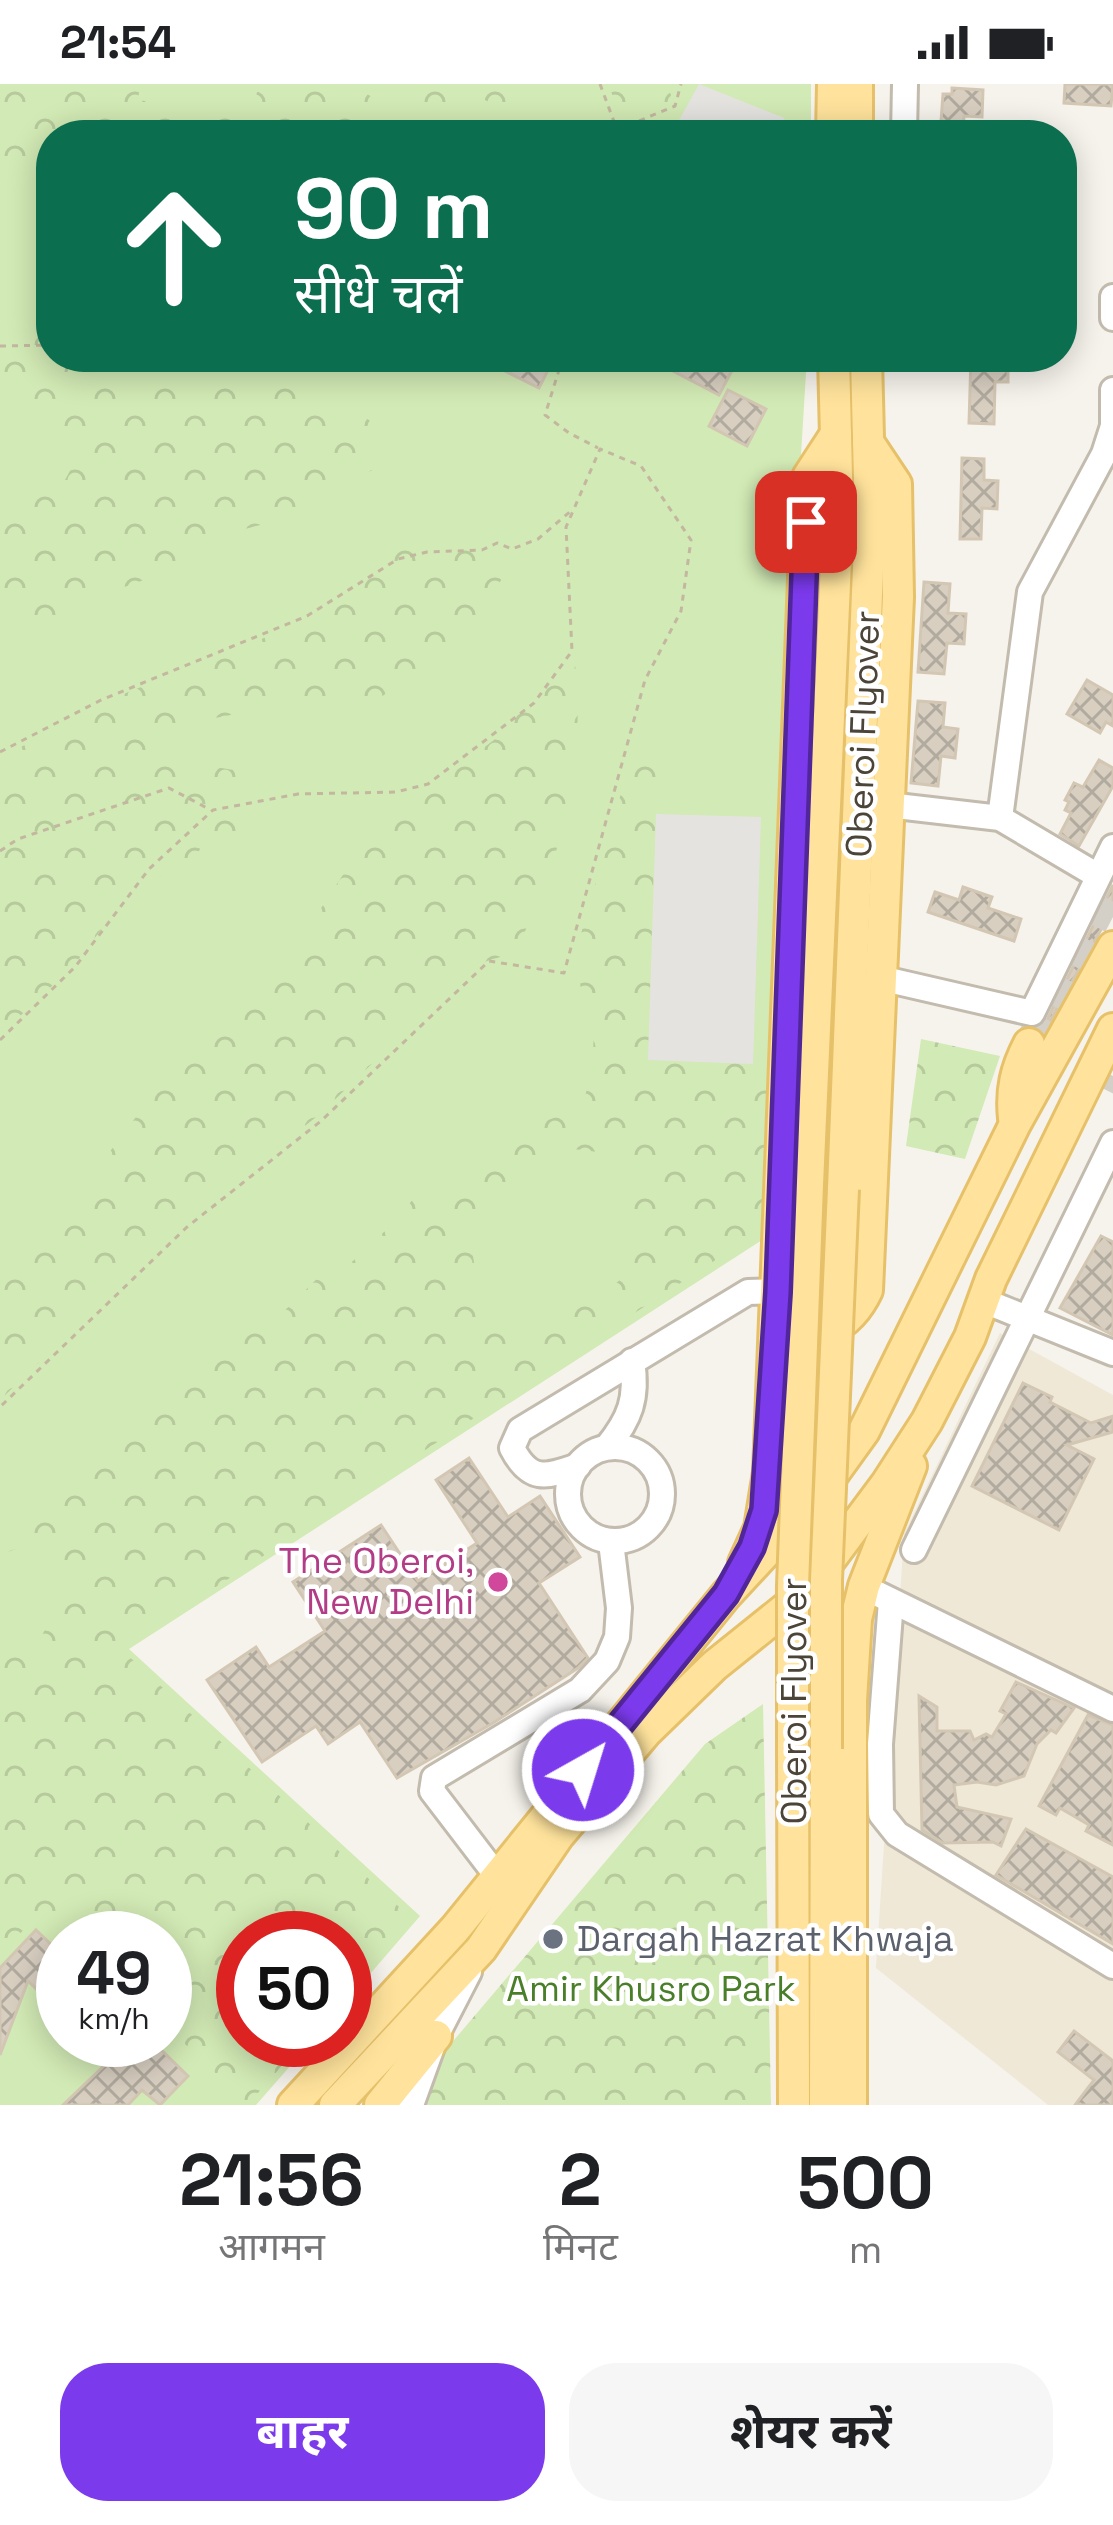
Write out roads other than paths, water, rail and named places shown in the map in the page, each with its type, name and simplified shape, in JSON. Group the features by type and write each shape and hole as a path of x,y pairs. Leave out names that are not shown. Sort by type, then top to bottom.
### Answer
{"main road":[{"path":"832,120 833,84"},
{"path":"857,84 857,120"},
{"name":"Oberoi Flyover","path":"794,2105 794,1562 838,516 834,372"},
{"name":"Oberoi Flyover","path":"826,2105 826,1580 870,519 866,372"},
{"path":"726,1594 752,1547 764,1510 778,1292 808,477 836,434"},
{"path":"778,1292 795,1323 812,1331 845,1324 867,1290 898,597 896,484 868,442"},
{"path":"335,2105 385,2024 454,1929 726,1594 815,1499 864,1431 1015,1124 1113,947"},
{"path":"851,2105 850,1700 856,1619 877,1594 881,1550 927,1421 970,1336 1056,1139 1113,1029"},
{"path":"1015,1124 1011,1096 1029,1044"},
{"path":"1056,1139 1078,1124 1106,1090"},
{"path":"293,2105 481,1949 558,1836 646,1732 715,1666 805,1593 927,1421"},
{"path":"372,2001 454,1929"},
{"path":"380,2105 436,2036"},
{"path":"278,2105 312,2067"}],"street":[{"path":"904,84 904,120"},
{"path":"1113,298 1113,319"},
{"path":"1000,818 1030,592 1110,440 1113,390"},
{"path":"888,806 1000,818 1098,876"},
{"path":"880,978 1032,1013 1113,847"},
{"path":"914,1550 1113,1143"},
{"path":"578,1466 546,1477 533,1473 520,1464 512,1448 515,1438 520,1430 748,1292 778,1292"},
{"path":"982,1300 1113,1353"},
{"path":"607,1447 631,1412 637,1390 632,1361"},
{"path":"607,1447 639,1453 652,1463 663,1492 654,1523 628,1541 611,1542 584,1530 574,1518 568,1489 578,1466 607,1447"},
{"path":"913,1461 949,1478"},
{"path":"497,1876 432,1791 434,1778 580,1690 607,1661 619,1609 611,1542"},
{"path":"1113,1709 877,1594 881,1814 897,1834 1113,1966"},
{"path":"411,2105 436,2036 481,1949"}],"tunnel":[{"path":"1029,1044 1113,885"},
{"path":"1106,1090 1113,1076"}],"place":[{"name":"The Oberoi, New Delhi","path":"498,1582"},
{"name":"Dargah Hazrat Khwaja","path":"553,1939"}],"park label":[{"name":"Amir Khusro Park","path":"651,1989"}]}
